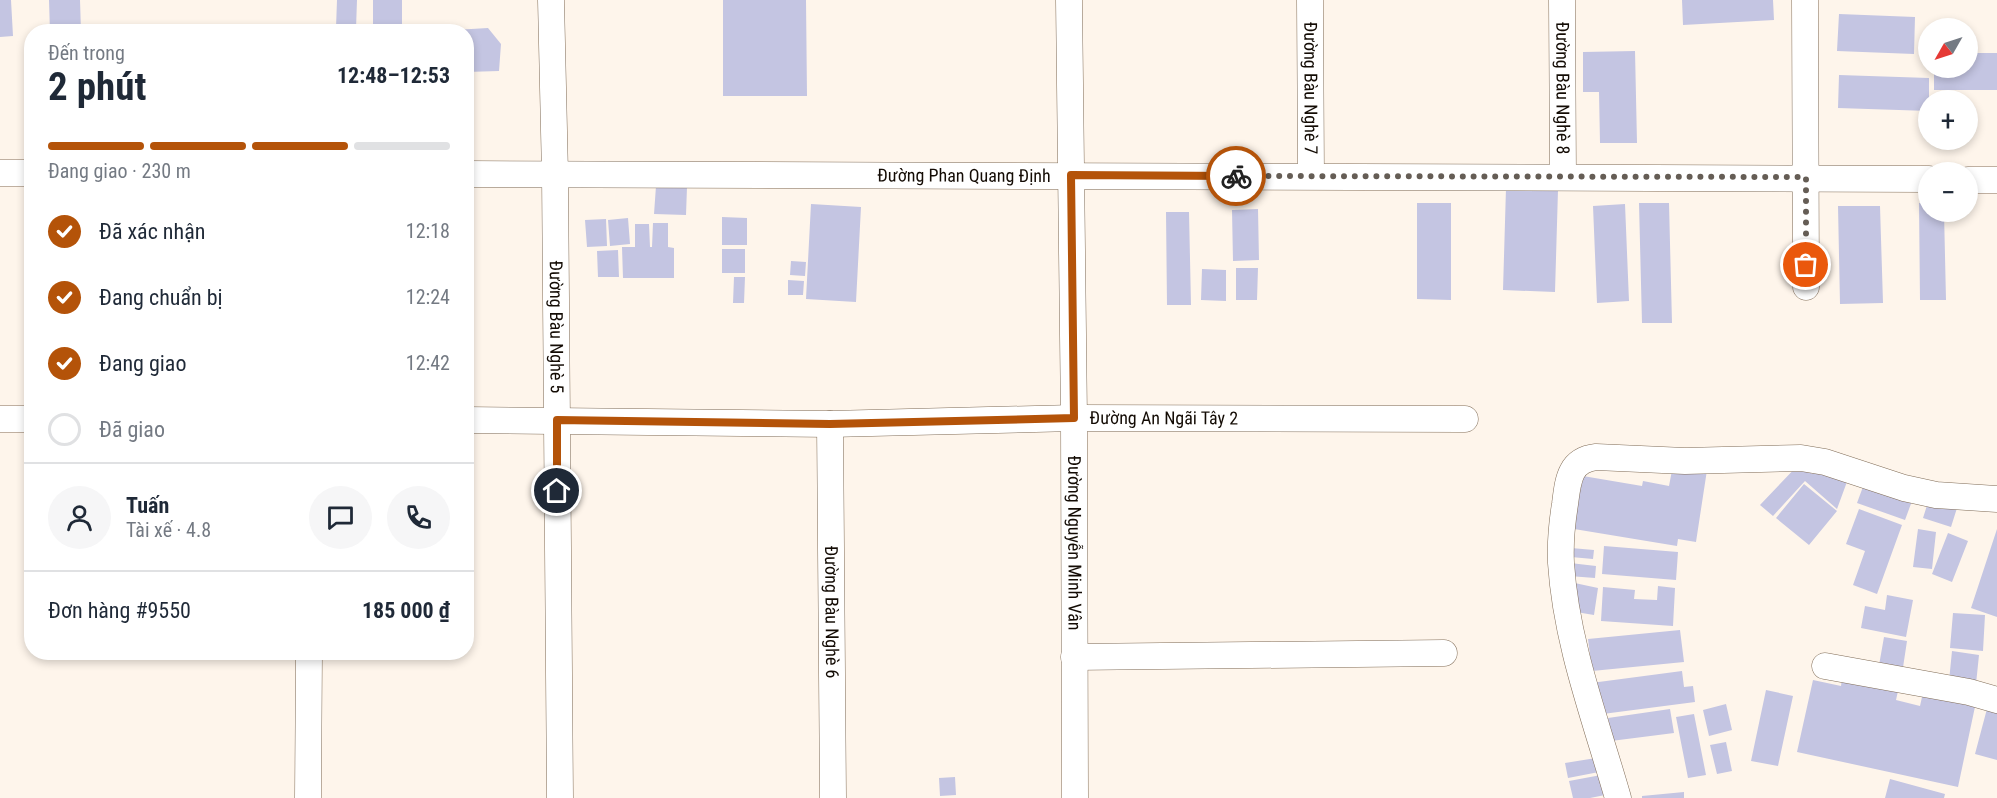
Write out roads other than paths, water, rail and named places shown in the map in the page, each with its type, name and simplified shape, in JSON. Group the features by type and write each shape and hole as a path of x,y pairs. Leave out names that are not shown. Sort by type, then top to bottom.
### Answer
{"street":[{"name":"Đường Bàu Nghè 5","path":"551,0 555,174 560,798"},
{"name":"Đường Nguyễn Minh Vân","path":"1069,0 1074,418 1075,798"},
{"name":"Đường Bàu Nghè 7","path":"1310,0 1311,176"},
{"name":"Đường Bàu Nghè 8","path":"1562,0 1563,177"},
{"path":"1805,0 1806,287"},
{"path":"0,173 24,173"},
{"name":"Đường Phan Quang Định","path":"474,174 1918,179"},
{"path":"1978,180 1997,180"},
{"name":"Đường An Ngãi Tây 2","path":"474,420 830,424 1074,418 1465,419"},
{"path":"0,419 24,419"},
{"name":"Đường Bàu Nghè 6","path":"830,424 833,798"},
{"path":"1618,798 1576,653 1564,598 1561,561 1563,522 1567,491 1576,465 1586,458 1596,457 1685,461 1801,458 1825,462 1904,488 1936,495 1997,499"},
{"path":"1074,657 1444,653"},
{"path":"308,798 309,660"},
{"path":"1825,666 1969,692 1997,700"}]}
